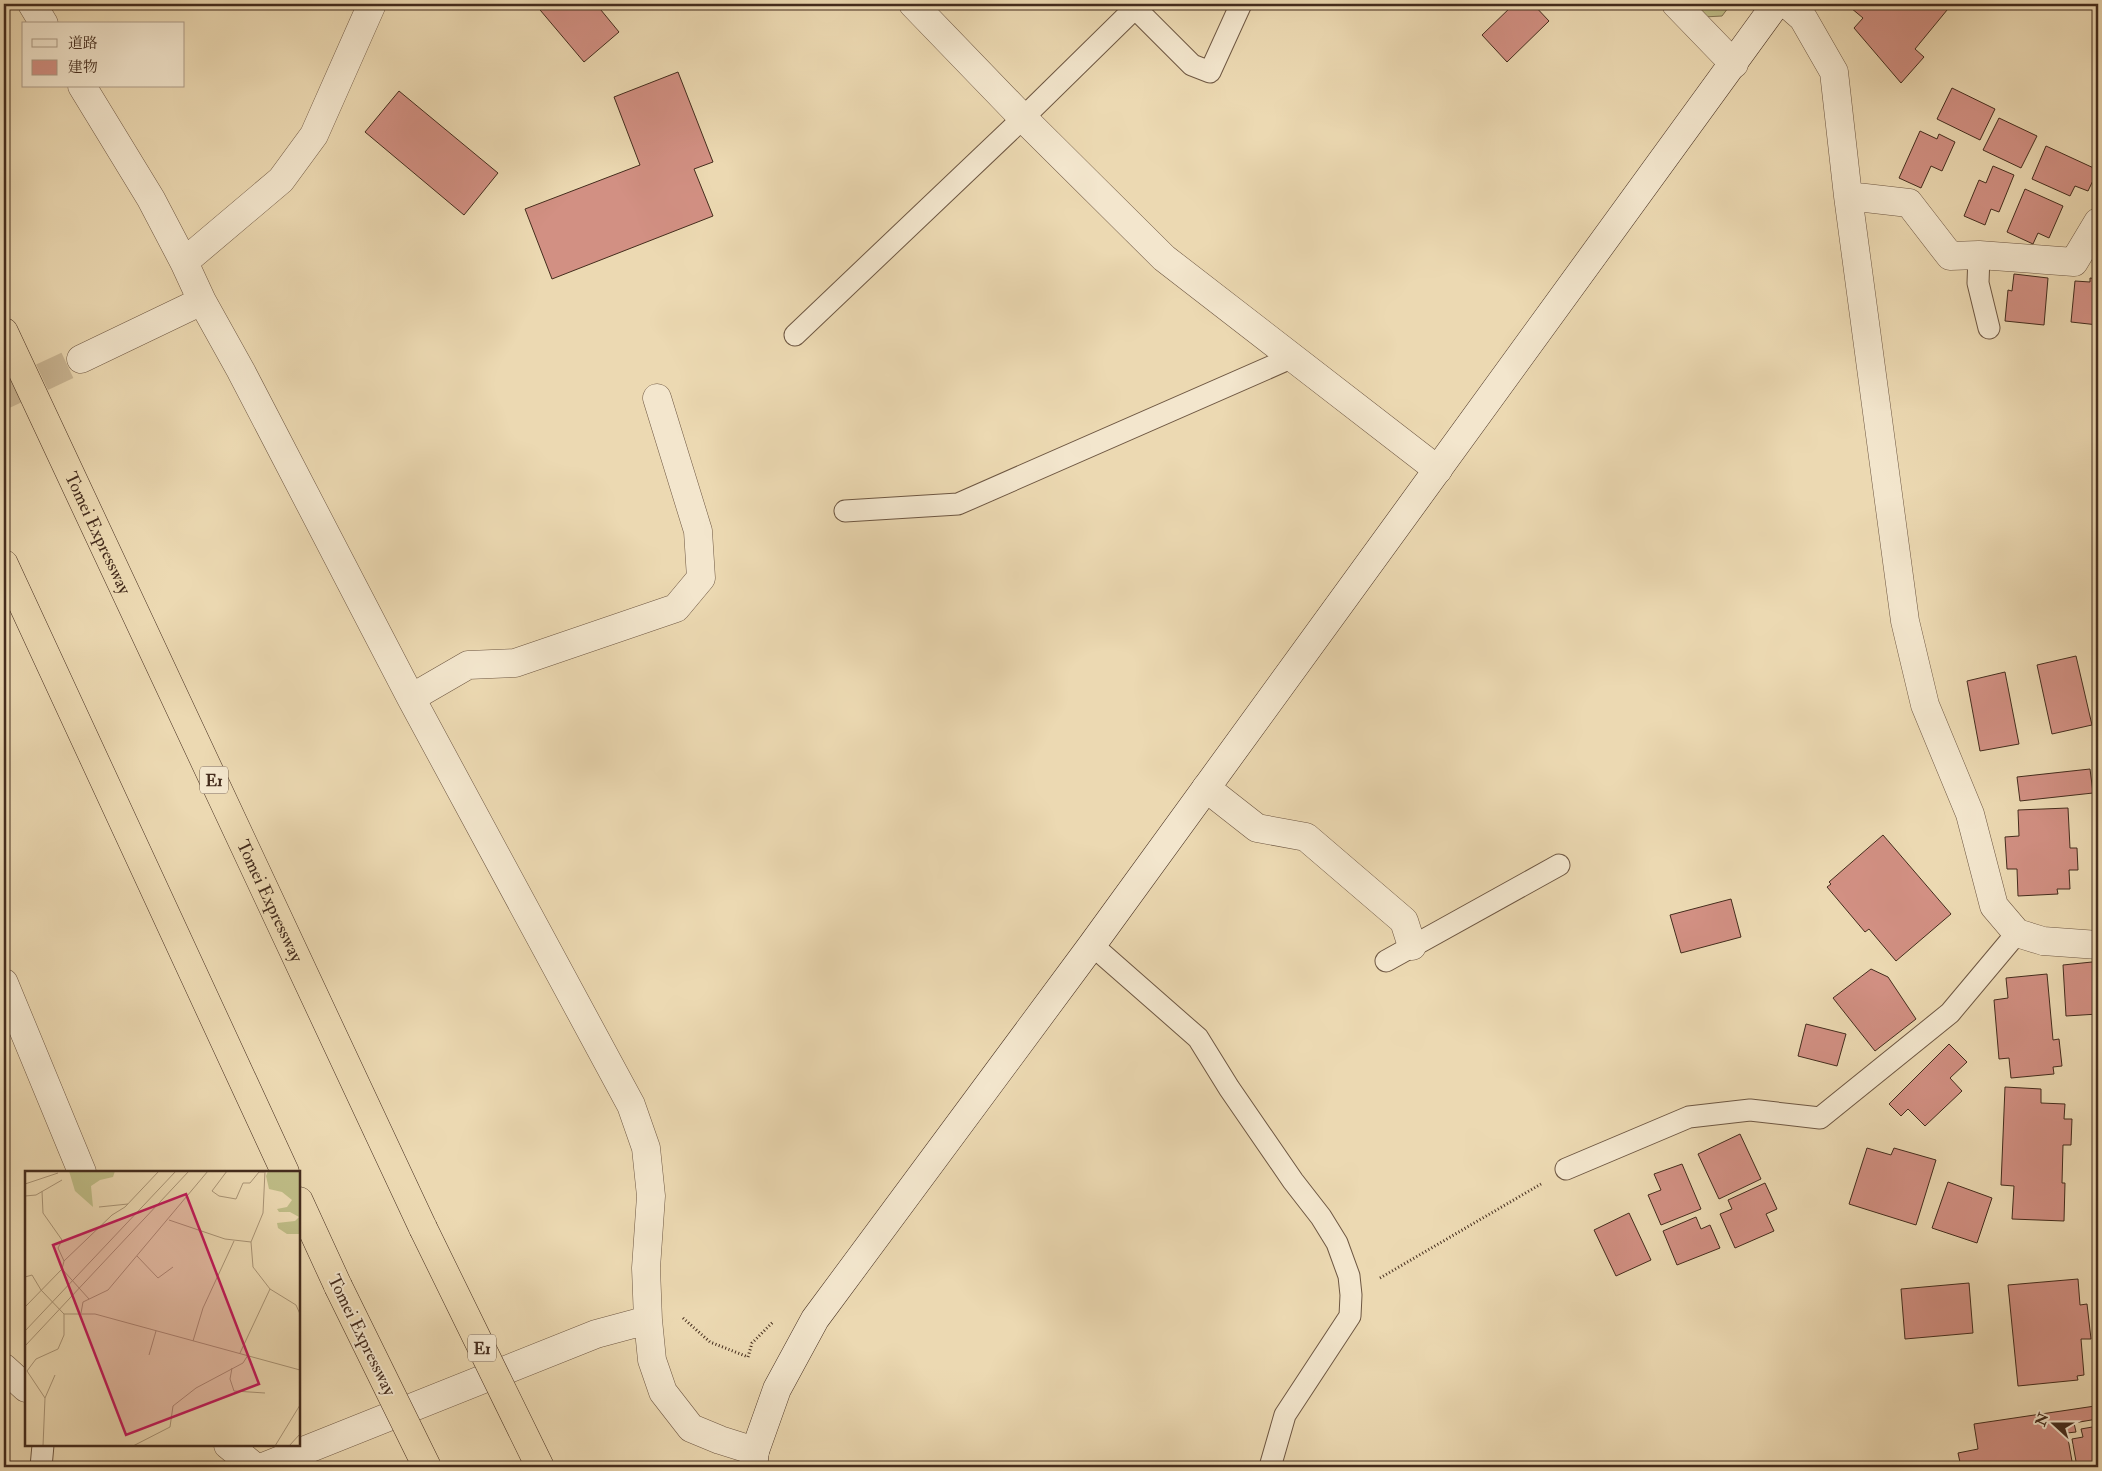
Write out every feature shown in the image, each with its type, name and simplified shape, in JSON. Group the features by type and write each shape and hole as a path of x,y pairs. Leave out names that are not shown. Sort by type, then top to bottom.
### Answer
{"highway":[{"name":"Tomei Expressway","path":"4,332 423,1228 540,1467"},
{"path":"4,564 285,1171"},
{"name":"Tomei Expressway","path":"300,1203 338,1286 427,1467"}],"street":[{"path":"32,4 43,22"},
{"path":"184,262 281,180 309,142 314,135 371,4"},
{"path":"913,4 1023,118 1164,258 1438,470"},
{"path":"1676,4 1734,64"},
{"path":"83,88 151,199 202,301 241,371 411,698 631,1105 646,1148 651,1196 646,1268 648,1320 652,1360 663,1392 691,1428 720,1440 754,1459 777,1389 815,1319 1092,945 1776,4"},
{"path":"1787,4 1804,18 1834,72 1848,196 1905,621 1925,705 1970,814 1994,906 2017,933 2043,941 2098,945"},
{"path":"1848,196 1909,203 1950,256 1979,255 2074,262 2098,222"},
{"path":"81,359 202,301"},
{"path":"411,698 468,665 515,662 676,608 701,578 698,531 657,398"},
{"path":"1206,788 1257,828 1306,837 1404,921 1412,946"},
{"path":"4,983 82,1171"},
{"path":"263,1467 596,1334 648,1320"},
{"path":"4,1368 25,1387"},
{"path":"229,1446 256,1467"}],"lane":[{"path":"794,335 1023,118 1135,8 1192,65 1210,72 1241,4"},
{"path":"1979,255 1978,283 1989,328"},
{"path":"844,510 958,504 1294,357"},
{"path":"1386,961 1559,866"},
{"path":"1566,1169 1689,1117 1750,1110 1820,1118 1950,1013 2017,933"},
{"path":"1092,945 1198,1038 1229,1088 1321,1217 1337,1243 1349,1276 1351,1294 1350,1316 1286,1415 1270,1467"},
{"path":"41,1467 43,1446"}],"path":[{"path":"1351,1294 1566,1169"},
{"path":"680,1311 684,1320 710,1342 748,1357 752,1343 767,1329"}],"shaded area":[{"path":"1691,4 1731,4 1722,16 1704,17"}],"building":[{"path":"535,4 596,4 619,32 584,62"},
{"path":"1514,4 1533,4 1549,21 1507,62 1482,35"},
{"path":"1854,4 1952,4 1915,49 1924,57 1901,83 1854,28 1863,18 1851,8"},
{"path":"678,72 713,162 694,169 713,216 552,279 525,209 640,165 614,97"},
{"path":"1952,88 1995,109 1980,140 1937,119"},
{"path":"399,91 498,173 464,215 365,132"},
{"path":"1999,118 2037,136 2021,168 1983,150"},
{"path":"1920,131 1937,139 1939,134 1955,142 1942,171 1931,166 1921,188 1899,178"},
{"path":"2046,146 2098,170 2088,191 2075,186 2070,196 2032,179"},
{"path":"1993,166 2014,175 1999,212 1991,209 1985,225 1964,216 1979,180 1986,183"},
{"path":"2025,189 2063,206 2049,238 2038,233 2033,244 2007,232"},
{"path":"2014,274 2048,278 2044,325 2005,321 2008,290 2012,291"},
{"path":"2090,278 2098,279 2098,325 2071,322 2075,281 2090,282"},
{"path":"2076,656 2092,725 2052,734 2037,665"},
{"path":"2005,672 2019,744 1980,751 1967,681"},
{"path":"2090,769 2093,793 2020,801 2017,777"},
{"path":"2068,808 2070,848 2077,848 2078,870 2069,870 2070,889 2057,889 2058,894 2018,896 2017,869 2007,869 2005,837 2019,836 2018,810"},
{"path":"1883,835 1951,914 1896,961 1869,929 1865,932 1827,887 1831,884 1829,882"},
{"path":"1731,899 1741,937 1681,953 1670,915"},
{"path":"2092,962 2098,966 2098,1014 2066,1016 2063,965"},
{"path":"1871,969 1888,977 1916,1019 1875,1051 1833,998"},
{"path":"2047,974 2053,1040 2059,1039 2062,1066 2053,1067 2054,1074 2011,1078 2009,1058 1999,1059 1994,1000 2008,998 2006,978"},
{"path":"1806,1024 1846,1034 1837,1066 1798,1056"},
{"path":"1949,1044 1967,1062 1950,1078 1962,1091 1925,1126 1908,1109 1901,1116 1889,1104"},
{"path":"2005,1087 2041,1089 2041,1103 2065,1104 2064,1119 2072,1119 2071,1145 2063,1145 2064,1221 2012,1219 2014,1186 2001,1185"},
{"path":"2093,1091 2098,1091 2098,1129 2095,1129"},
{"path":"1740,1134 1761,1179 1719,1199 1698,1154"},
{"path":"1867,1148 1891,1155 1894,1148 1936,1160 1916,1225 1849,1204"},
{"path":"1682,1164 1701,1209 1661,1225 1648,1195 1661,1190 1654,1174"},
{"path":"1948,1182 1992,1198 1977,1243 1932,1228"},
{"path":"1765,1183 1777,1209 1766,1214 1774,1231 1735,1248 1720,1214 1732,1209 1728,1200"},
{"path":"1629,1213 1651,1260 1616,1276 1594,1230"},
{"path":"1696,1217 1701,1229 1710,1225 1720,1248 1677,1265 1663,1231"},
{"path":"2078,1279 2080,1305 2087,1304 2091,1339 2081,1339 2084,1375 2077,1376 2078,1380 2018,1386 2008,1285"},
{"path":"1969,1283 1973,1333 1905,1339 1901,1289"},
{"path":"2095,1406 2097,1419 2074,1423 2076,1432 2067,1433 2073,1467 1961,1467 1958,1453 1978,1449 1974,1424"},
{"path":"2098,1426 2098,1467 2077,1467 2072,1439 2083,1437 2081,1429"}],"tunnel":[{"path":"4,395 81,359"}]}
